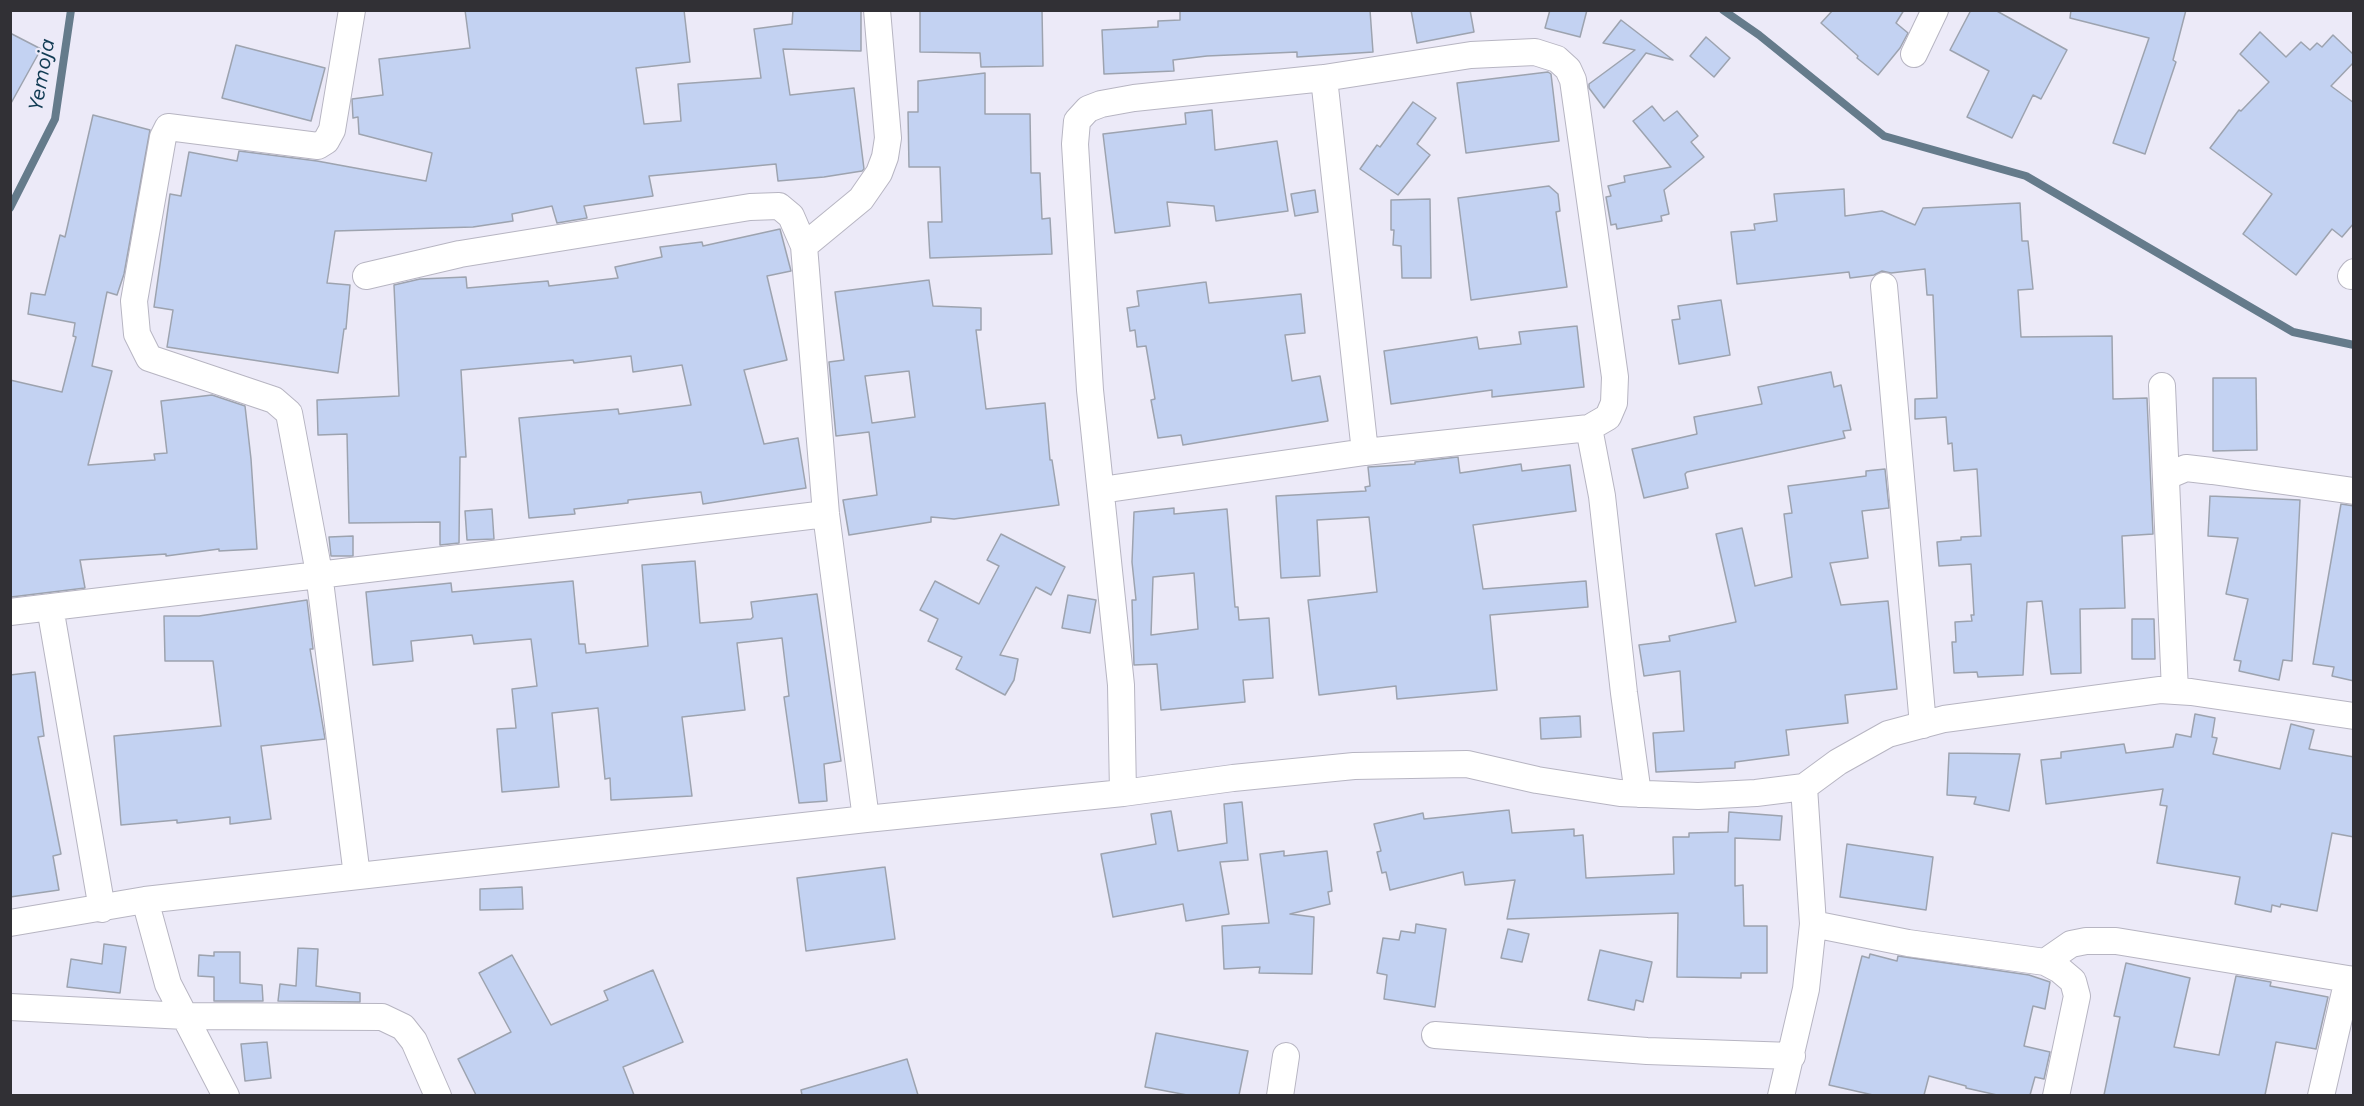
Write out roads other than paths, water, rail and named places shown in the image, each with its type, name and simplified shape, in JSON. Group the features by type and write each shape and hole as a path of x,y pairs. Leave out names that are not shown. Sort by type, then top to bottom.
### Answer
{"street":[{"path":"352,10 332,130 326,141 318,146 168,127 163,138 134,301 137,334 149,358 274,400 289,413 319,573 357,876"},
{"path":"804,246 861,199 879,173 885,157 888,138 877,10"},
{"path":"1914,54 1935,10"},
{"path":"1101,490 1365,452 1589,428 1608,417 1616,392 1573,80 1568,69 1557,59 1535,52 1471,55 1324,78 1112,102 1088,109 1077,121 1076,144 1090,390 1121,685 1124,793"},
{"path":"1324,78 1365,452"},
{"path":"366,276 460,254 750,207 779,206 790,216 804,246 825,514 866,819"},
{"path":"1884,286 1923,725"},
{"path":"2162,386 2175,691"},
{"path":"1589,428 1602,496 1638,794"},
{"path":"2167,476 2186,468 2354,491"},
{"path":"10,612 319,573 825,514"},
{"path":"51,607 102,909"},
{"path":"10,923 144,900 866,819 1124,793 1309,770 1426,763 1467,764 1537,780 1620,793 1698,796 1756,793 1804,787 1838,762 1888,734 1944,719 2160,690 2191,692 2354,716"},
{"path":"1781,1095 1806,989 1813,924 1804,787"},
{"path":"144,900 168,984 226,1095"},
{"path":"1813,924 1908,943 2045,962 2060,970 2073,981 2077,996 2056,1095"},
{"path":"2045,962 2071,944 2086,941 2116,941 2351,980 2321,1095"},
{"path":"10,1007 185,1016 382,1017 403,1027 414,1041 438,1095"},
{"path":"1435,1035 1647,1051 1792,1056"},
{"path":"1280,1095 1286,1056"}],"waterway":[{"name":"Yemoja","path":"10,208 55,119 71,10"},
{"path":"1723,10 1759,35 1884,136 2026,176 2293,332 2354,345"}]}
